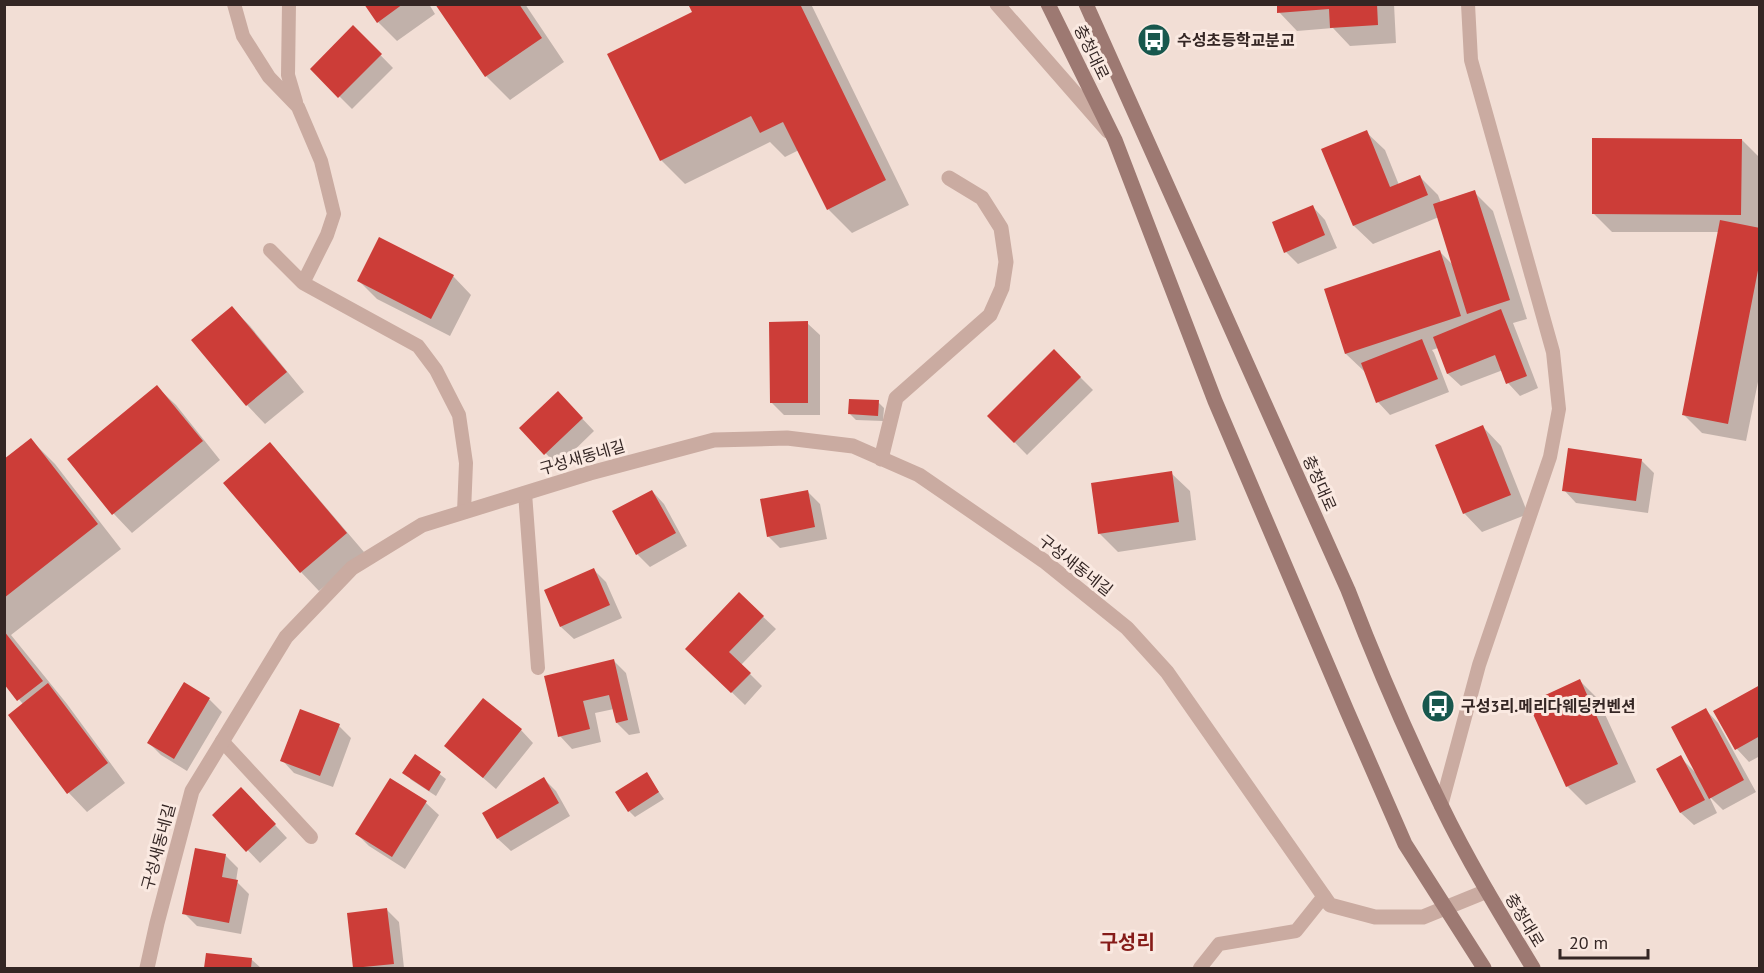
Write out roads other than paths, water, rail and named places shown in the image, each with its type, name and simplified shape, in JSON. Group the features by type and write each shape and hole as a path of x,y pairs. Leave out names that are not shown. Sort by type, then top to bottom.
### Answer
{"main road":[{"name":"충청대로","path":"1048,4 1115,140 1215,401 1406,844 1484,969"},
{"name":"충청대로","path":"1087,4 1348,590 1379,670 1441,806 1533,969"}],"street":[{"path":"997,4 1115,140"},
{"path":"881,459 896,398 990,315 1002,288 1006,262 1001,228 982,198 949,178"},
{"name":"구성새동네길","path":"147,969 192,791 286,637 352,568 422,525 590,473 714,440 788,438 853,446 919,476 1044,561 1127,628 1167,672 1330,905 1375,917 1423,917 1487,891"}],"lane":[{"path":"234,4 243,36 269,77 298,107"},
{"path":"289,4 288,75 298,107 321,161 334,214 327,235 303,283"},
{"path":"1441,806 1479,665 1550,457 1559,409 1553,352 1471,60 1468,4"},
{"path":"270,250 303,283 418,346 436,370 459,415 466,463 464,512"},
{"name":"구성새동네길","path":"525,493 537,668"},
{"path":"222,741 311,837"},
{"path":"1200,969 1219,944 1296,932 1324,896"}],"place":[{"name":"수성초등학교분교","path":"1154,40"},
{"name":"구성3리.메리다웨딩컨벤션","path":"1438,706"}],"district":[{"name":"구성리","path":"1127,942"}]}
